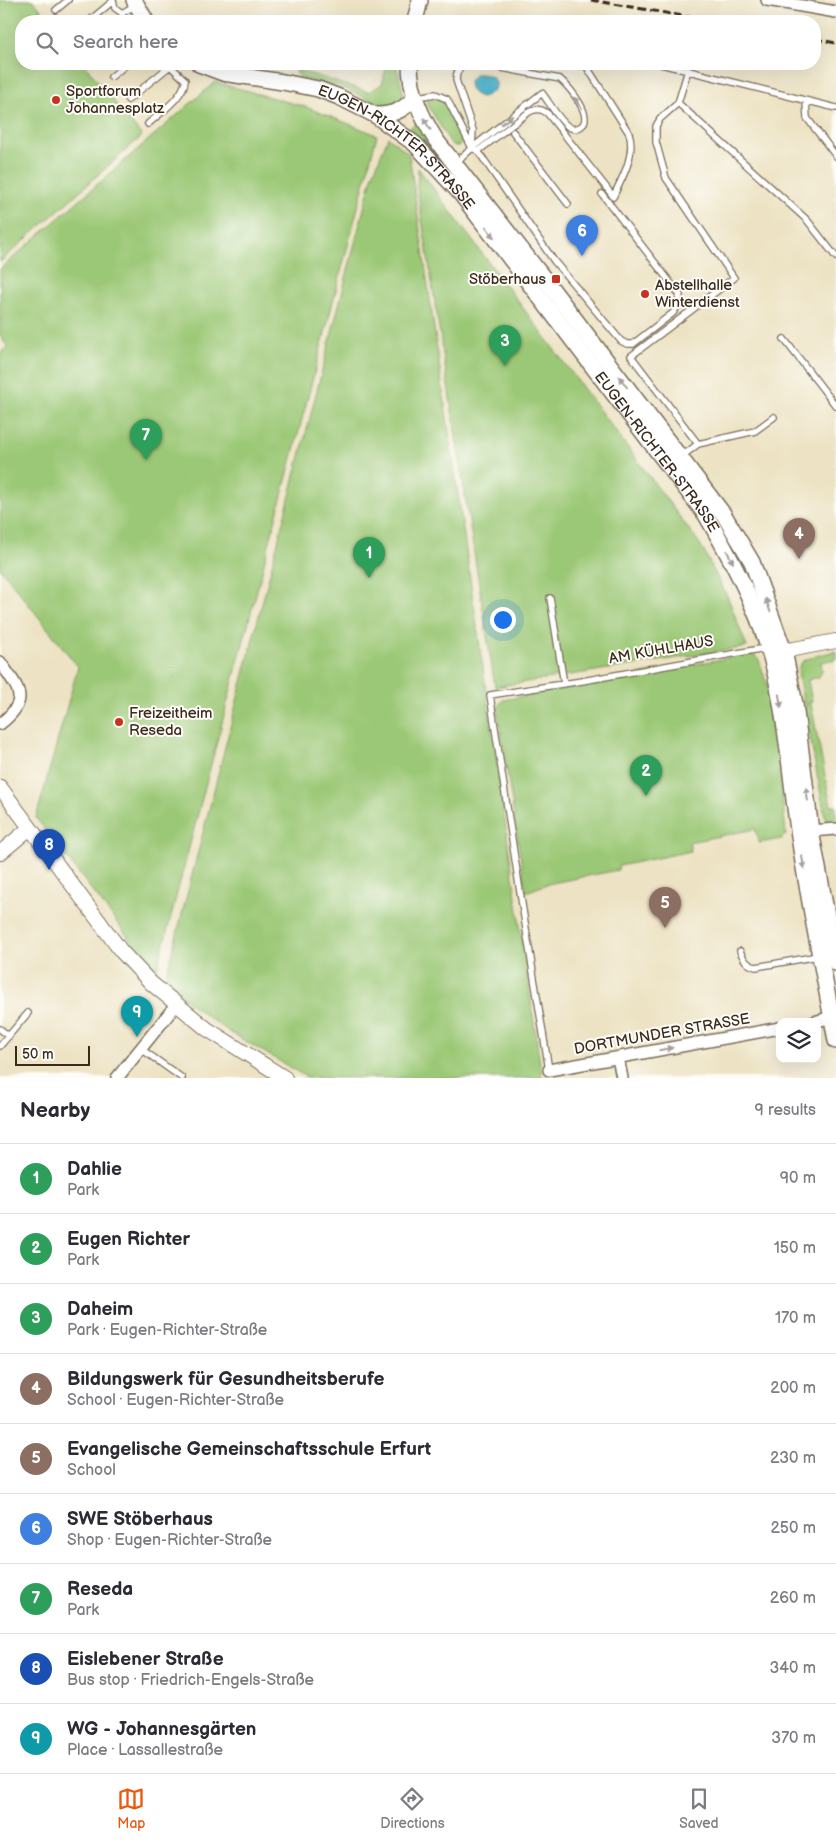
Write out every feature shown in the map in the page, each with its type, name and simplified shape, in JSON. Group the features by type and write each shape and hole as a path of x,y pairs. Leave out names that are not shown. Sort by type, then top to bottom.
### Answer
{"main road":[{"path":"416,15 420,0"},
{"path":"135,2 143,15"},
{"name":"EUGEN-RICHTER-STRASSE","path":"215,70 223,73 283,82 339,97 375,115 415,144 461,194 706,515 728,552 777,652 777,681 798,835 836,1041"},
{"name":"EUGEN-RICHTER-STRASSE","path":"411,70 415,97 423,119 436,140 549,285 724,516 752,562 777,652 795,704 811,832 836,963"},
{"path":"375,115 396,113 408,106 415,97"}],"street":[{"path":"767,0 836,12"},
{"name":"AM KÜHLHAUS","path":"777,652 836,641"},
{"path":"0,662 16,686 20,697 18,706 0,724"},
{"path":"0,786 121,950 151,983 207,1029 285,1078"},
{"path":"0,853 30,828"},
{"path":"811,832 836,829"},
{"path":"117,1078 176,1005"},
{"path":"821,1020 832,1018"},
{"name":"DORTMUNDER STRASSE","path":"549,1070 776,1029"},
{"path":"618,1058 622,1078"}],"lane":[{"path":"56,10 68,0"},
{"path":"96,15 113,0 115,8 122,13 135,2"},
{"path":"111,77 120,70"},
{"path":"128,100 163,70"},
{"path":"148,124 180,94 185,86 185,80 174,70"},
{"path":"459,70 456,80 473,130 472,148"},
{"path":"455,164 472,148 542,93 568,127 579,128 584,123 586,119 585,112 560,79 512,70"},
{"path":"589,70 629,133 632,142 629,159 609,204"},
{"path":"698,444 631,356 734,278 666,178 656,142 656,126 660,119 678,103 688,70 836,108"},
{"path":"415,97 434,94 447,99 472,148 478,151 554,261 621,341 633,344 674,313 680,295 602,194"},
{"path":"806,101 807,118 836,156"},
{"path":"678,103 808,220 836,257"},
{"path":"478,151 529,112 536,109 543,110 613,196"},
{"path":"513,132 568,204"},
{"path":"784,339 836,406"},
{"path":"680,458 698,444 755,431 774,417"},
{"path":"550,598 564,684"},
{"name":"AM KÜHLHAUS","path":"549,1070 490,695 564,684 760,649 777,652"},
{"path":"740,952 750,966 756,967 820,956"},
{"path":"0,1046 28,1013"},
{"path":"0,1029 9,1036"},
{"path":"140,1048 182,1078"}],"green space":[{"name":"Sportforum Johannesplatz","path":"0,0 33,0 45,15 15,15 15,70 89,70 142,136 0,262"},
{"path":"296,70 369,92 382,84 386,70 398,70 403,92 402,98 405,100 388,108 339,86 302,79 297,74"},
{"path":"215,82 306,107 377,135 156,973 36,818 78,667 0,568 0,353 8,347 0,336 0,269"},
{"path":"437,99 448,106 455,116 464,140 459,146 451,144 429,107 427,101"},
{"path":"418,122 458,182 439,158 407,130"},
{"path":"388,137 409,154 542,1078 308,1078 228,1031 193,1006 165,980 372,177"},
{"path":"418,168 700,544 728,598 747,647 495,687 417,187"},
{"path":"836,651 836,659 821,662 822,671 819,677 808,680 812,702 804,704 798,671 800,665 811,658"},
{"path":"749,654 759,660 767,685 779,762 786,835 782,839 759,843 755,829 689,842 691,851 619,866 618,870 547,884 526,892 497,708 503,700"},
{"path":"811,704 831,806 836,805 836,824 827,826 804,706"}],"water":[{"path":"475,74 483,74 493,78 496,82 494,90 482,97 476,95 470,87 469,81"}],"railway":[{"path":"591,0 677,15"},
{"path":"821,40 836,43"}],"place":[{"name":"Sportforum Johannesplatz","path":"56,100"},
{"name":"SWE Stöberhaus","path":"582,256"},
{"name":"Stöberhaus","path":"556,279"},
{"name":"Abstellhalle Winterdienst","path":"645,294"},
{"name":"Daheim","path":"505,366"},
{"name":"Reseda","path":"146,460"},
{"name":"Bildungswerk für Gesundheitsberufe","path":"799,559"},
{"name":"Dahlie","path":"369,578"},
{"name":"Freizeitheim Reseda","path":"119,722"},
{"name":"Eugen Richter","path":"646,796"},
{"name":"Eislebener Straße","path":"49,870"},
{"name":"Evangelische Gemeinschaftsschule Erfurt","path":"665,928"},
{"name":"WG - Johannesgärten","path":"137,1037"}]}
